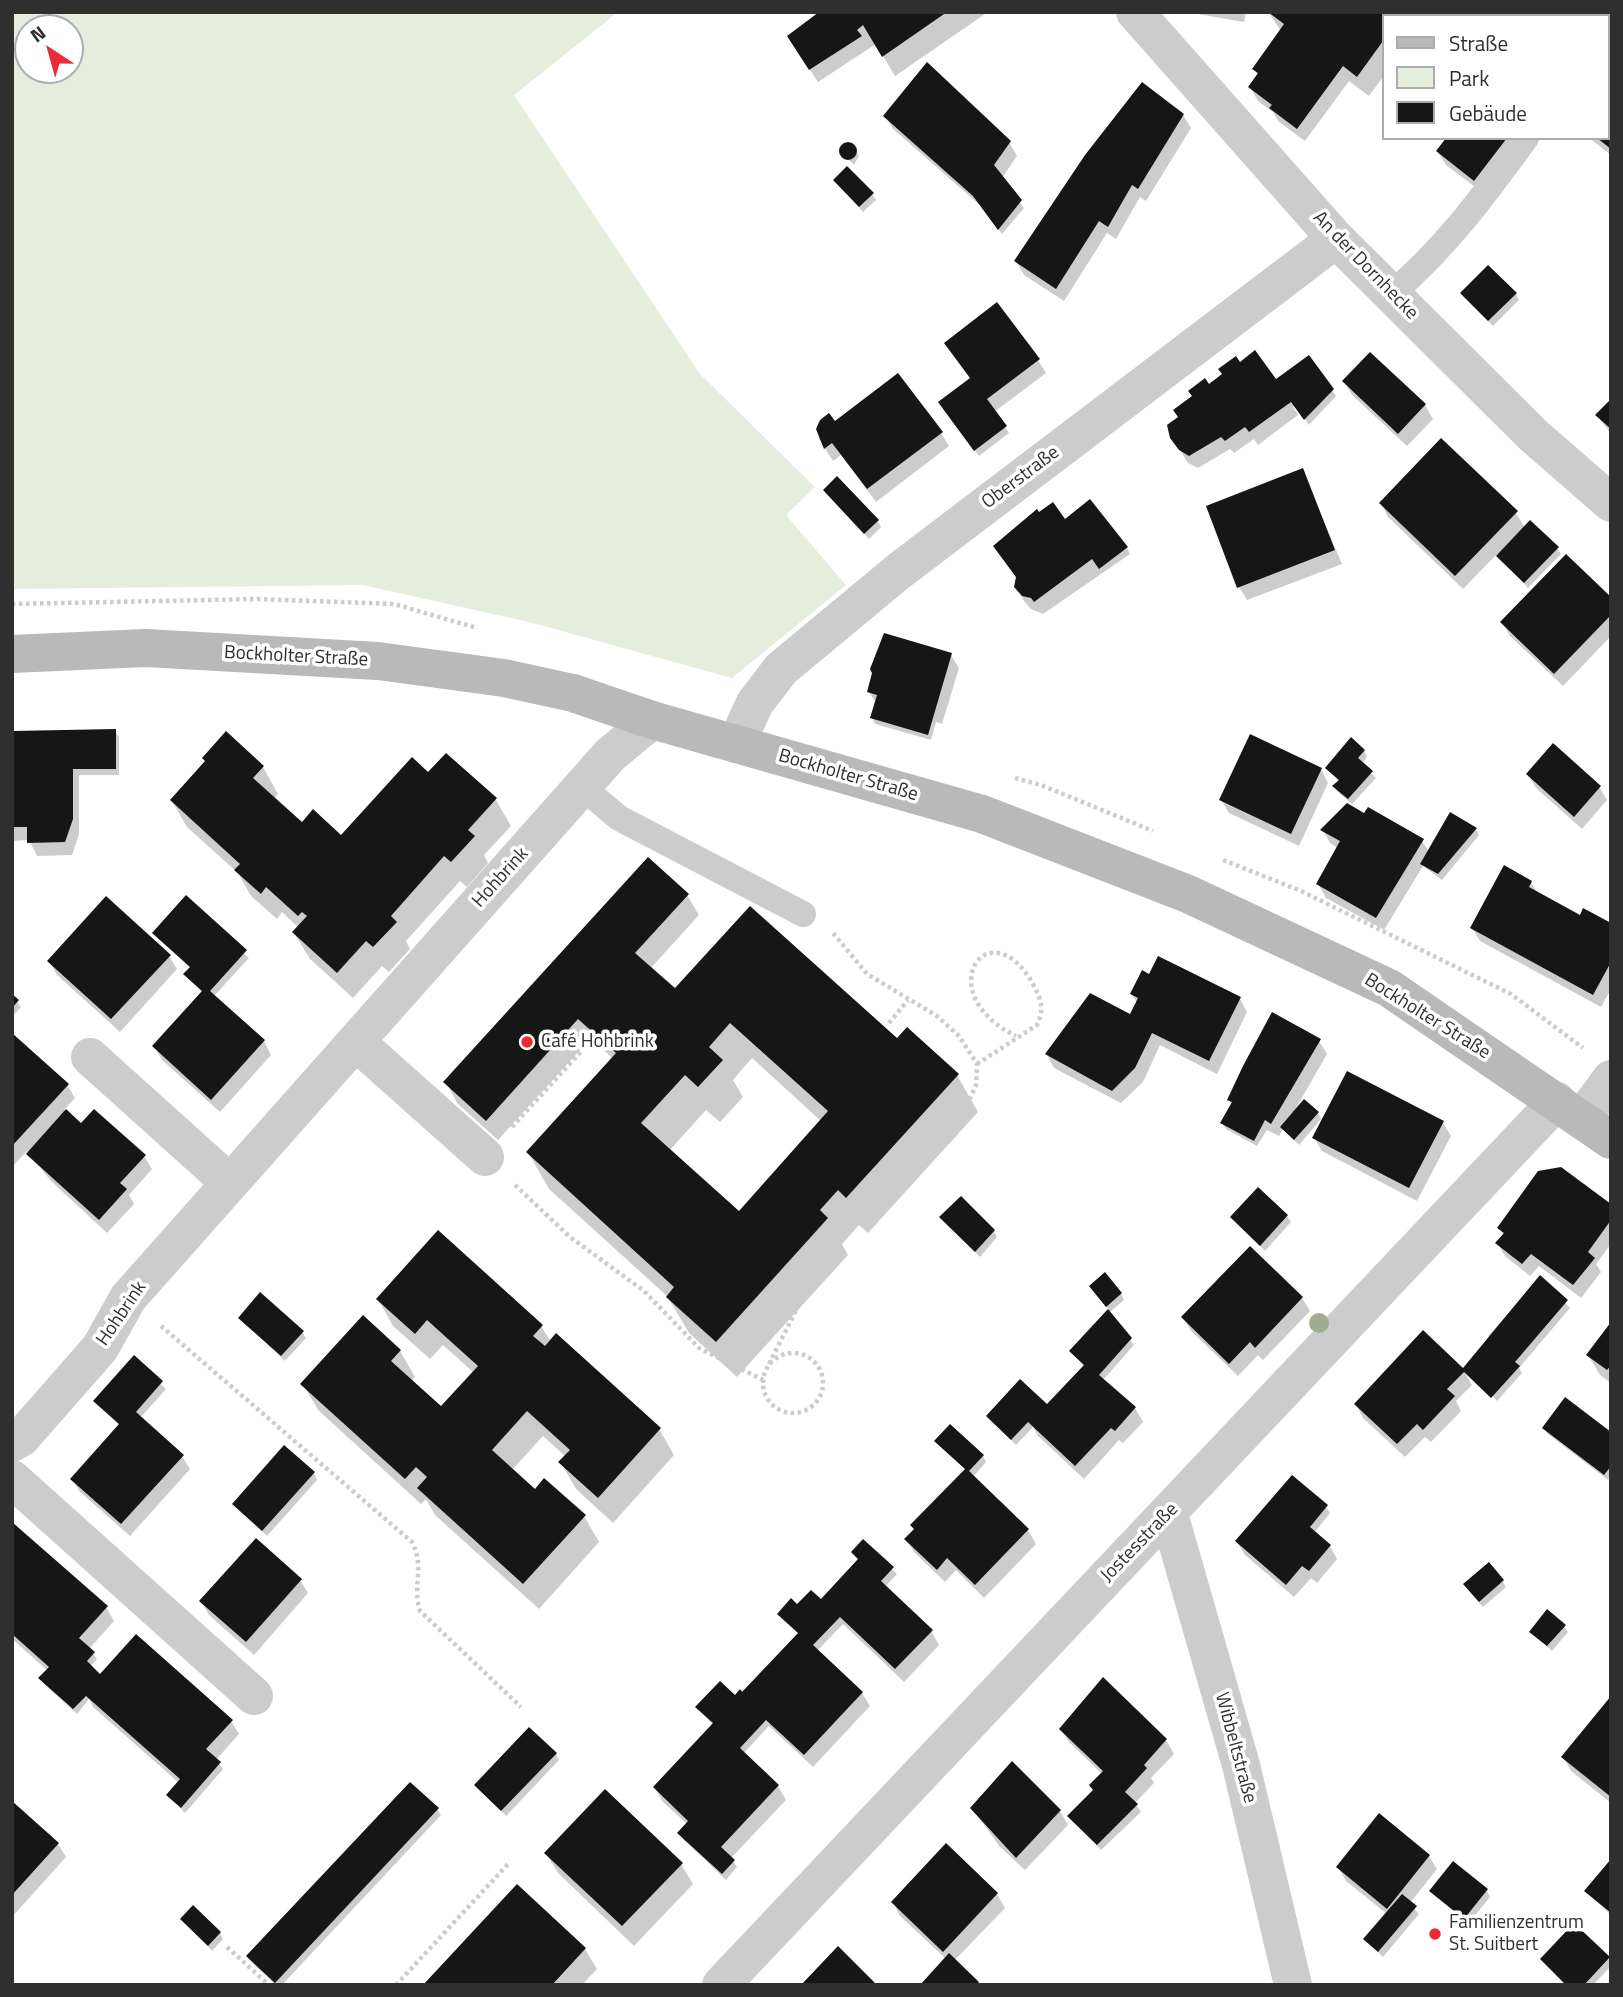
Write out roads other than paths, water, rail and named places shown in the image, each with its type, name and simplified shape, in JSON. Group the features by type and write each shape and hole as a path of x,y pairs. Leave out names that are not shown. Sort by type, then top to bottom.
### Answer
{"street":[{"name":"An der Dornhecke","path":"1135,12 1336,239 1533,435 1611,503"},
{"name":"Oberstraße","path":"736,744 755,703 781,669 900,571 1336,239"},
{"name":"Bockholter Straße","path":"12,654 146,648 378,661 504,678 573,693 652,720 982,814 1188,894 1389,988 1583,1120"},
{"name":"Hohbrink","path":"12,1443 21,1438 100,1348 128,1298 610,755 652,720"},
{"path":"356,1042 485,1157"},
{"path":"90,1057 230,1183"},
{"name":"Jostesstraße","path":"721,1985 1168,1514 1583,1120 1611,1079"},
{"path":"12,1479 254,1696"},
{"name":"Wibbeltstraße","path":"1168,1514 1241,1765 1293,1985"}],"lane":[{"path":"1391,294 1424,267 1486,193 1525,140"},
{"path":"582,787 618,818 803,914"}],"place":[{"name":"Café Hohbrink","path":"527,1042"},
{"name":"Familienzentrum St. Suitbert","path":"1435,1934"}]}
